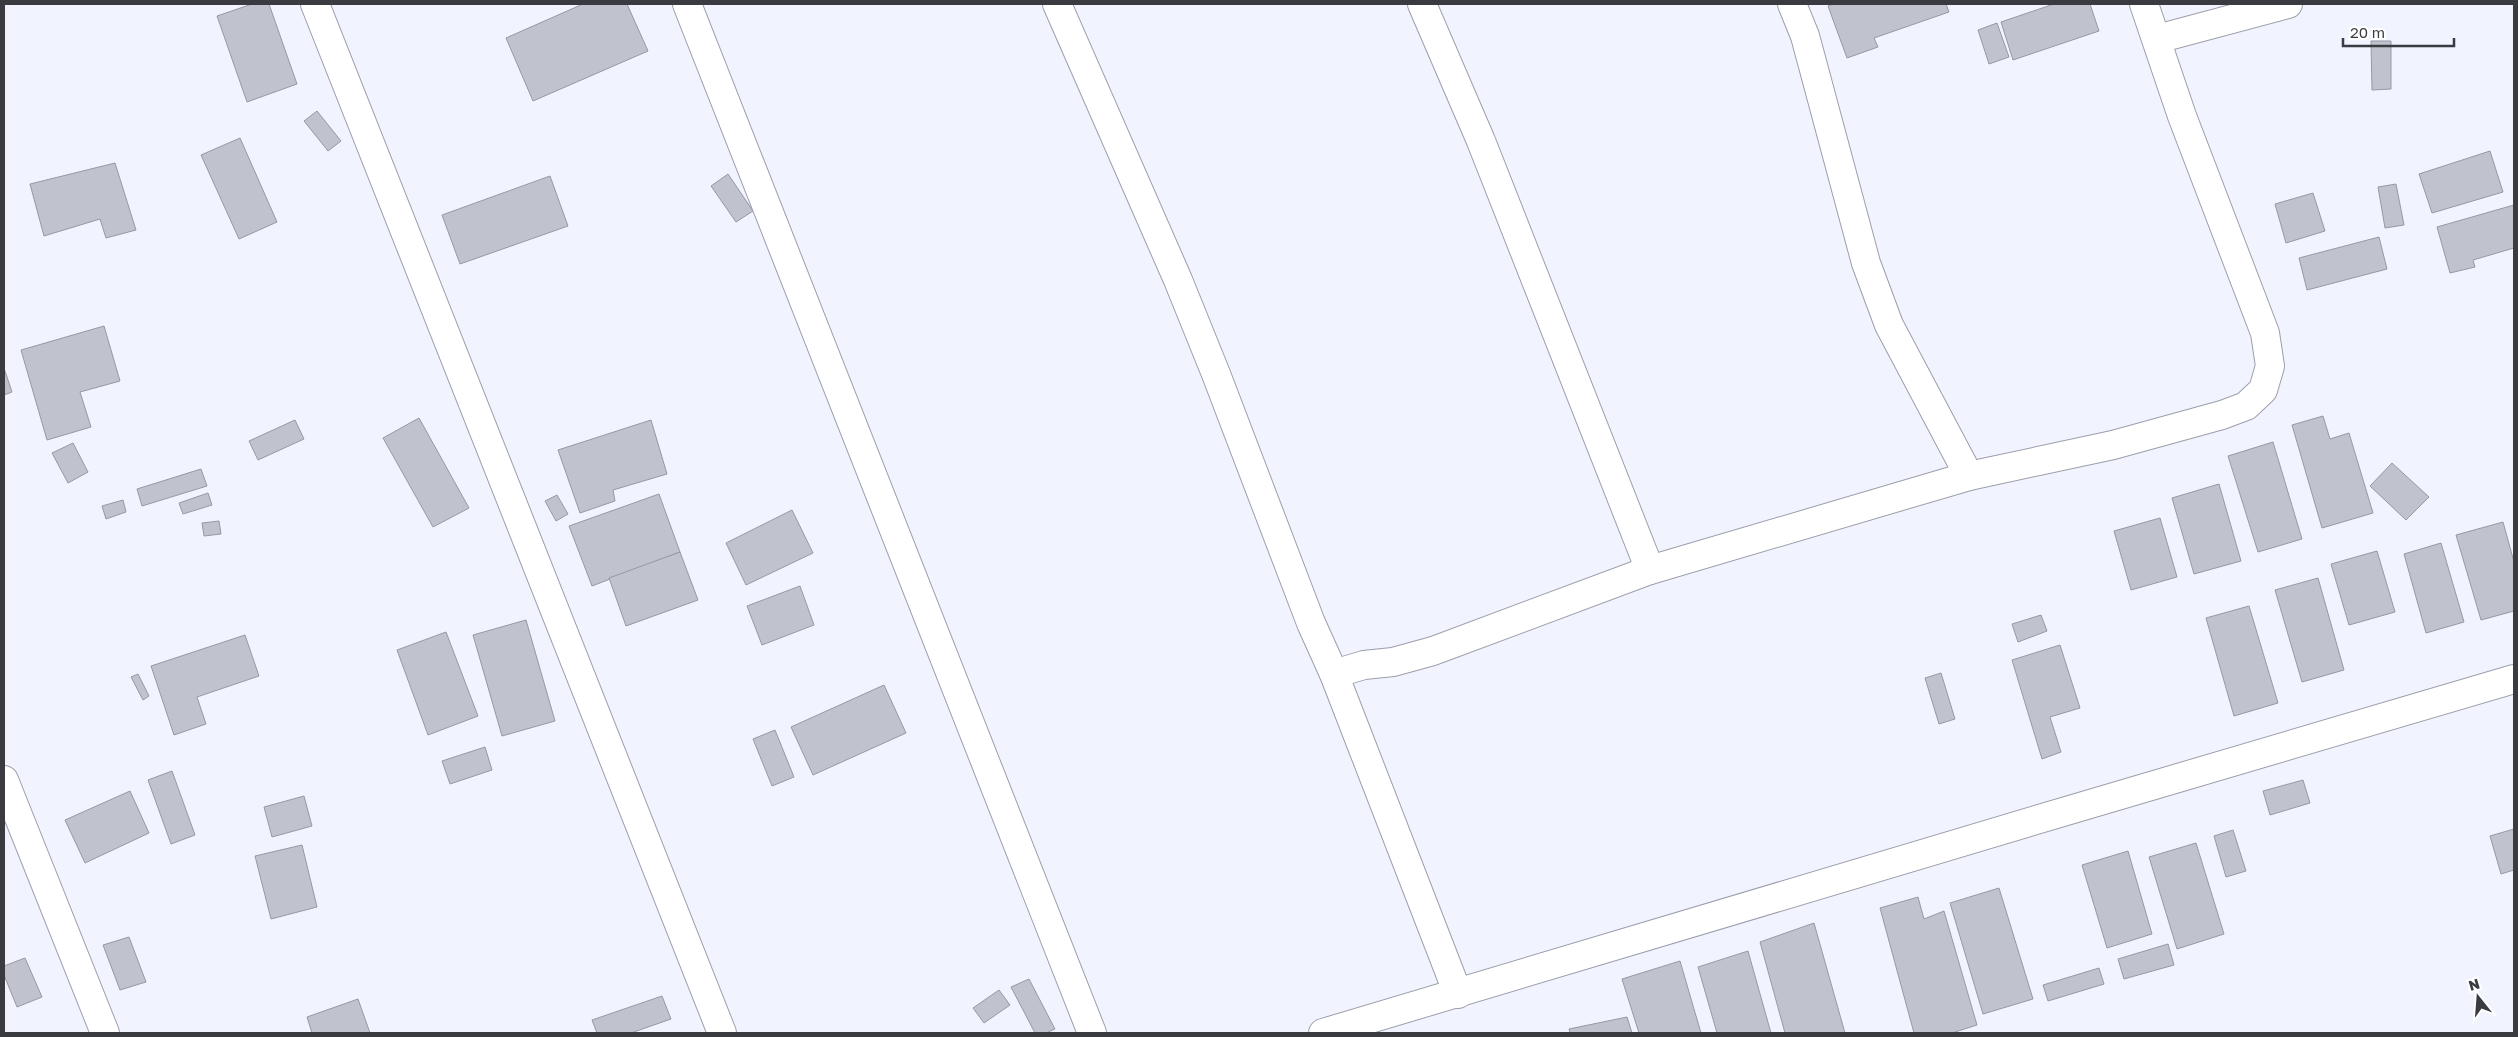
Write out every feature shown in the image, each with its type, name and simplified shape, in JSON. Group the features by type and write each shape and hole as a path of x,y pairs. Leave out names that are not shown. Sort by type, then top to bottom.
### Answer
{"street":[{"path":"315,4 722,1033"},
{"path":"687,4 1092,1033"},
{"path":"1057,4 1178,280 1458,994"},
{"path":"1422,4 1482,141 1650,570"},
{"path":"1792,4 1806,36 1866,264 1889,325 1969,476"},
{"path":"1334,674 1364,665 1393,662 1433,651 1650,570 1969,476 2113,445 2222,415 2246,406 2263,390 2270,366 2265,333 2182,116 2158,39 2144,4"},
{"path":"2158,39 2288,4"},
{"path":"1323,1033 1458,994 2161,781 2514,678"},
{"path":"4,780 105,1033"}],"building":[{"path":"252,4 269,4 297,84 247,102 217,16"},
{"path":"583,4 627,4 648,51 533,101 506,38"},
{"path":"1833,4 1946,4 1949,12 1874,38 1878,47 1847,58 1828,6"},
{"path":"2054,4 2090,4 2099,31 2013,60 2001,22"},
{"path":"1997,23 2009,57 1989,64 1978,30"},
{"path":"2371,41 2391,41 2391,89 2372,90"},
{"path":"317,111 341,141 328,151 304,121"},
{"path":"240,138 277,222 239,239 201,155"},
{"path":"2490,151 2503,192 2432,213 2419,174"},
{"path":"115,163 136,230 106,238 100,219 44,236 30,184"},
{"path":"728,174 753,211 736,222 711,186"},
{"path":"550,176 568,226 460,264 442,215"},
{"path":"2396,184 2404,225 2385,228 2378,187"},
{"path":"2313,193 2325,231 2286,243 2275,204"},
{"path":"2514,205 2514,248 2473,260 2475,267 2450,273 2437,227"},
{"path":"2379,237 2387,269 2307,290 2299,258"},
{"path":"104,326 120,381 80,392 91,427 47,440 21,350"},
{"path":"4,368 12,392 4,395"},
{"path":"2323,416 2330,439 2349,433 2373,513 2322,528 2292,425"},
{"path":"419,418 469,508 433,527 383,438"},
{"path":"295,420 304,439 258,460 249,441"},
{"path":"651,420 667,474 613,490 615,501 580,513 558,450"},
{"path":"2273,442 2302,539 2258,552 2228,456"},
{"path":"73,443 88,472 68,483 52,453"},
{"path":"2392,463 2429,497 2406,520 2370,486"},
{"path":"201,469 207,486 142,506 137,489"},
{"path":"2219,484 2241,561 2194,574 2172,498"},
{"path":"208,493 212,505 183,514 179,503"},
{"path":"659,494 680,552 592,586 569,526"},
{"path":"557,495 568,514 556,521 545,501"},
{"path":"123,500 126,512 106,519 102,506"},
{"path":"792,510 813,553 746,585 726,543"},
{"path":"2160,518 2177,577 2131,590 2114,531"},
{"path":"219,521 221,534 204,536 202,523"},
{"path":"2503,522 2514,562 2514,611 2481,620 2456,535"},
{"path":"2441,543 2464,622 2426,633 2404,554"},
{"path":"2377,551 2395,612 2349,625 2331,564"},
{"path":"680,552 698,600 626,626 609,578"},
{"path":"2318,578 2344,670 2302,682 2275,590"},
{"path":"800,586 814,625 762,645 747,606"},
{"path":"2249,606 2278,703 2234,716 2206,618"},
{"path":"2041,615 2047,631 2018,642 2012,624"},
{"path":"526,620 555,721 502,736 473,635"},
{"path":"446,632 478,716 428,735 397,650"},
{"path":"245,635 259,676 197,697 206,724 174,735 151,666"},
{"path":"2060,645 2080,708 2050,717 2061,752 2042,759 2012,660"},
{"path":"1941,673 1955,719 1939,724 1925,678"},
{"path":"138,674 149,696 143,700 131,677"},
{"path":"884,685 906,733 813,775 791,727"},
{"path":"775,730 794,777 772,786 753,739"},
{"path":"485,747 492,770 450,784 442,761"},
{"path":"172,771 195,835 171,844 148,780"},
{"path":"2303,780 2310,803 2270,815 2263,791"},
{"path":"130,791 149,833 85,863 65,820"},
{"path":"304,796 312,826 272,837 264,807"},
{"path":"2514,829 2514,870 2501,874 2490,836"},
{"path":"2233,830 2246,871 2226,877 2214,836"},
{"path":"2196,843 2224,934 2177,949 2149,857"},
{"path":"302,845 317,907 271,919 255,856"},
{"path":"2128,851 2152,934 2107,948 2082,865"},
{"path":"1999,888 2033,999 1983,1014 1950,903"},
{"path":"1918,897 1924,919 1944,911 1977,1025 1952,1033 1914,1033 1880,908"},
{"path":"1814,923 1845,1033 1785,1033 1760,942"},
{"path":"129,937 146,982 120,990 103,945"},
{"path":"2168,944 2174,965 2124,979 2118,959"},
{"path":"1748,951 1771,1033 1717,1033 1698,967"},
{"path":"25,958 42,997 17,1007 4,975 4,966"},
{"path":"1680,961 1701,1033 1639,1033 1622,979"},
{"path":"2099,968 2104,984 2048,1001 2043,985"},
{"path":"1029,979 1055,1029 1046,1033 1035,1033 1011,987"},
{"path":"999,990 1010,1005 984,1023 973,1008"},
{"path":"662,996 671,1019 631,1033 597,1033 592,1020"},
{"path":"358,999 370,1033 312,1033 307,1017"},
{"path":"1627,1017 1632,1033 1570,1033 1569,1029"}]}
